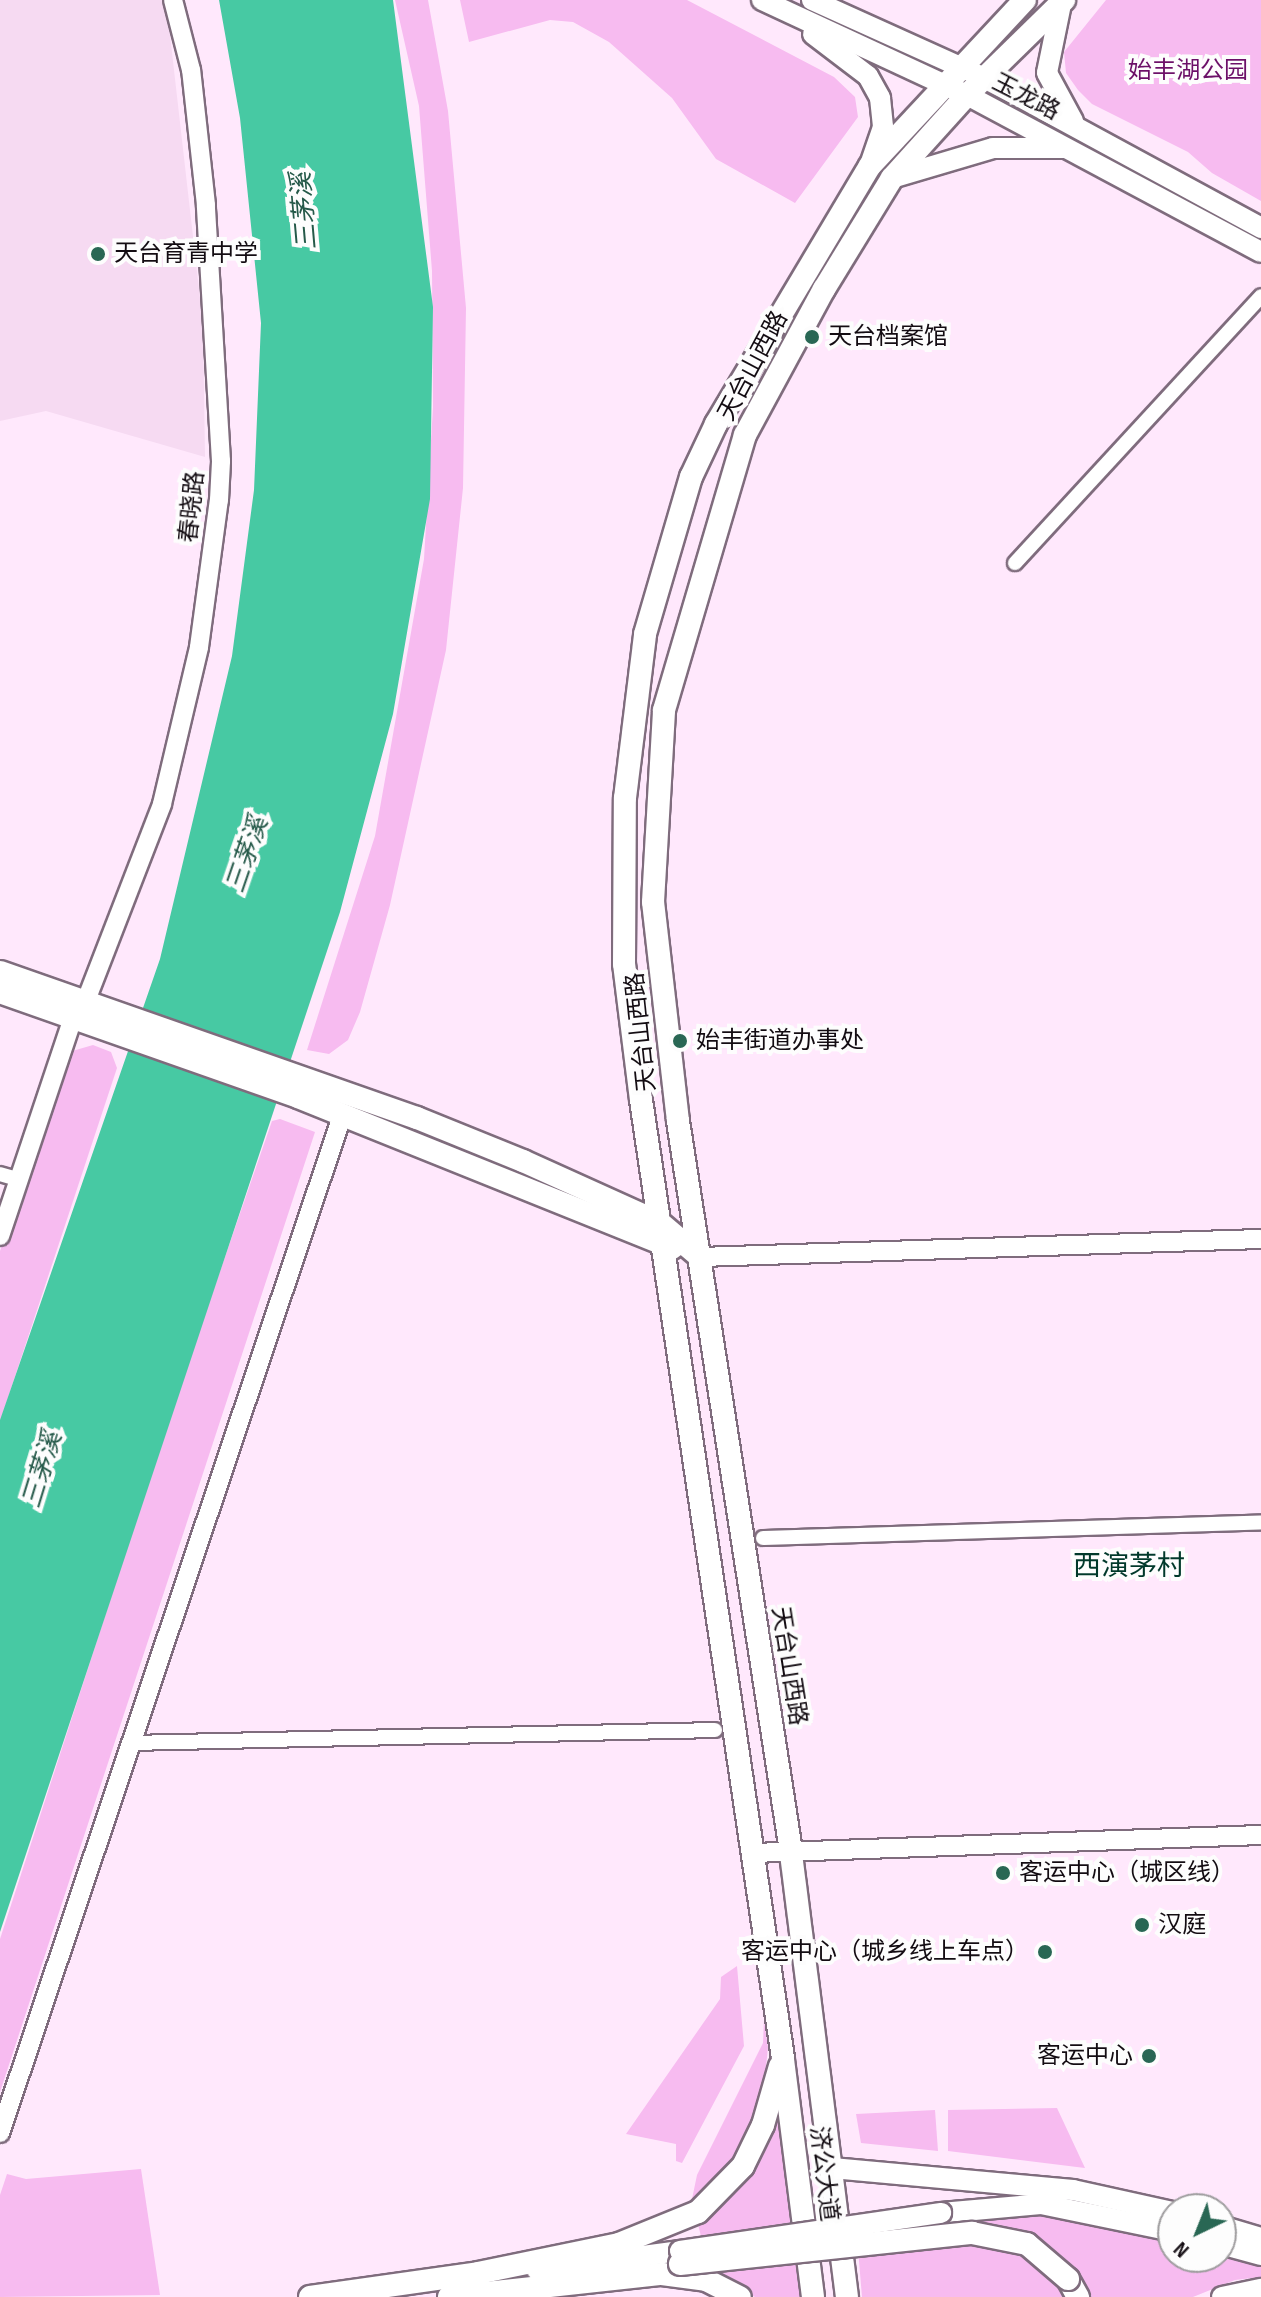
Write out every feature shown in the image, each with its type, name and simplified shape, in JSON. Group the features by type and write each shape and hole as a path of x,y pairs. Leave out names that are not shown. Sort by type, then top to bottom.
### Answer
{"main road":[{"name":"玉龙路","path":"812,0 987,79 1261,228"},
{"name":"天台山西路","path":"783,2058 626,980 625,798 645,634 691,477 753,358 870,166 943,84 962,69 1025,0"},
{"path":"764,1 868,76 880,98 883,127 870,166"},
{"name":"玉龙路","path":"764,1 967,95 1261,252"},
{"path":"1062,2 1047,73 1075,125"},
{"name":"天台山西路","path":"832,2168 791,1851 700,1257 661,976 653,902 664,710 745,435 824,289 892,178 967,95 987,79 1062,2"},
{"path":"892,178 993,148 1070,148"},
{"path":"637,704 664,710"},
{"path":"0,972 79,1010 302,1089 417,1118 661,1234 700,1257"},
{"path":"626,980 661,976"},
{"path":"0,992 79,1010"},
{"path":"302,1089 342,1116 488,1170 599,1222 661,1234"},
{"path":"449,2297 480,2281 619,2244 686,2218 716,2198 743,2166 763,2125 783,2058"},
{"name":"济公大道","path":"783,2058 813,2297"},
{"path":"832,2168 1073,2190 1157,2208"},
{"name":"济公大道","path":"832,2168 847,2296"},
{"path":"480,2281 633,2265 688,2268 941,2213 1041,2204 1157,2228"},
{"path":"1237,2231 1261,2238"},
{"path":"310,2297 480,2281 688,2268 972,2233 1027,2244 1073,2288"},
{"path":"1237,2248 1261,2255"},
{"path":"688,2268 740,2297"},
{"path":"1222,2297 1260,2289"}],"street":[{"name":"春晓路","path":"0,1236 9,1177 162,804 199,647 219,500 221,461 206,205 191,70 173,0"},
{"path":"1015,563 1261,296"},
{"path":"0,2133 342,1116"},
{"path":"700,1257 1261,1239"},
{"path":"763,1538 1261,1522"},
{"path":"130,1743 715,1730"},
{"path":"753,1853 1261,1835"}],"shaded area":[{"name":"天台育青中学","path":"0,0 166,0 203,324 205,457 46,411 0,421"}],"green space":[{"path":"395,0 428,0 448,111 466,308 463,488 446,650 390,905 360,1012 348,1040 329,1054 307,1050 375,836 424,559 433,407 432,271 419,106"},
{"path":"460,0 687,0 834,77 855,97 858,117 795,203 716,159 672,98 609,42 573,22 550,20 469,42"},
{"name":"始丰湖公园","path":"1106,0 1261,0 1261,201 1212,173 1188,152 1092,104 1078,90 1066,73 1064,52"},
{"path":"93,1045 111,1052 117,1068 0,1422 0,1251 69,1052"},
{"path":"280,1119 315,1132 0,2092 0,1939 172,1410 272,1121"},
{"path":"737,1966 744,2046 682,2163 676,2161 676,2144 626,2134 720,1999 721,1977"},
{"path":"764,2020 768,2047 763,2097 746,2151 700,2200 692,2199 697,2175 763,2043"},
{"path":"778,2104 803,2297 755,2297 710,2274 698,2224"},
{"path":"1057,2108 1085,2168 948,2151 948,2110"},
{"path":"935,2110 938,2151 861,2143 856,2114"},
{"path":"141,2169 160,2295 0,2297 0,2195 7,2174 26,2179"},
{"path":"1022,2213 1070,2215 1157,2237 1157,2273 1237,2273 1237,2257 1261,2263 1261,2277 1235,2280 1193,2297 862,2297 857,2237"}],"water":[{"name":"三茅溪","path":"219,0 393,0 433,307 430,499 393,714 340,912 0,1932 0,1420 160,959 232,656 254,490 261,323 240,118"}],"place":[{"name":"天台育青中学","path":"98,254"},
{"name":"天台档案馆","path":"812,337"},
{"name":"始丰街道办事处","path":"680,1041"},
{"name":"客运中心（城区线）","path":"1003,1873"},
{"name":"汉庭","path":"1142,1925"},
{"name":"客运中心（城乡线上车点）","path":"1045,1952"},
{"name":"客运中心","path":"1149,2056"}],"district":[{"name":"西演茅村","path":"1129,1567"}]}
